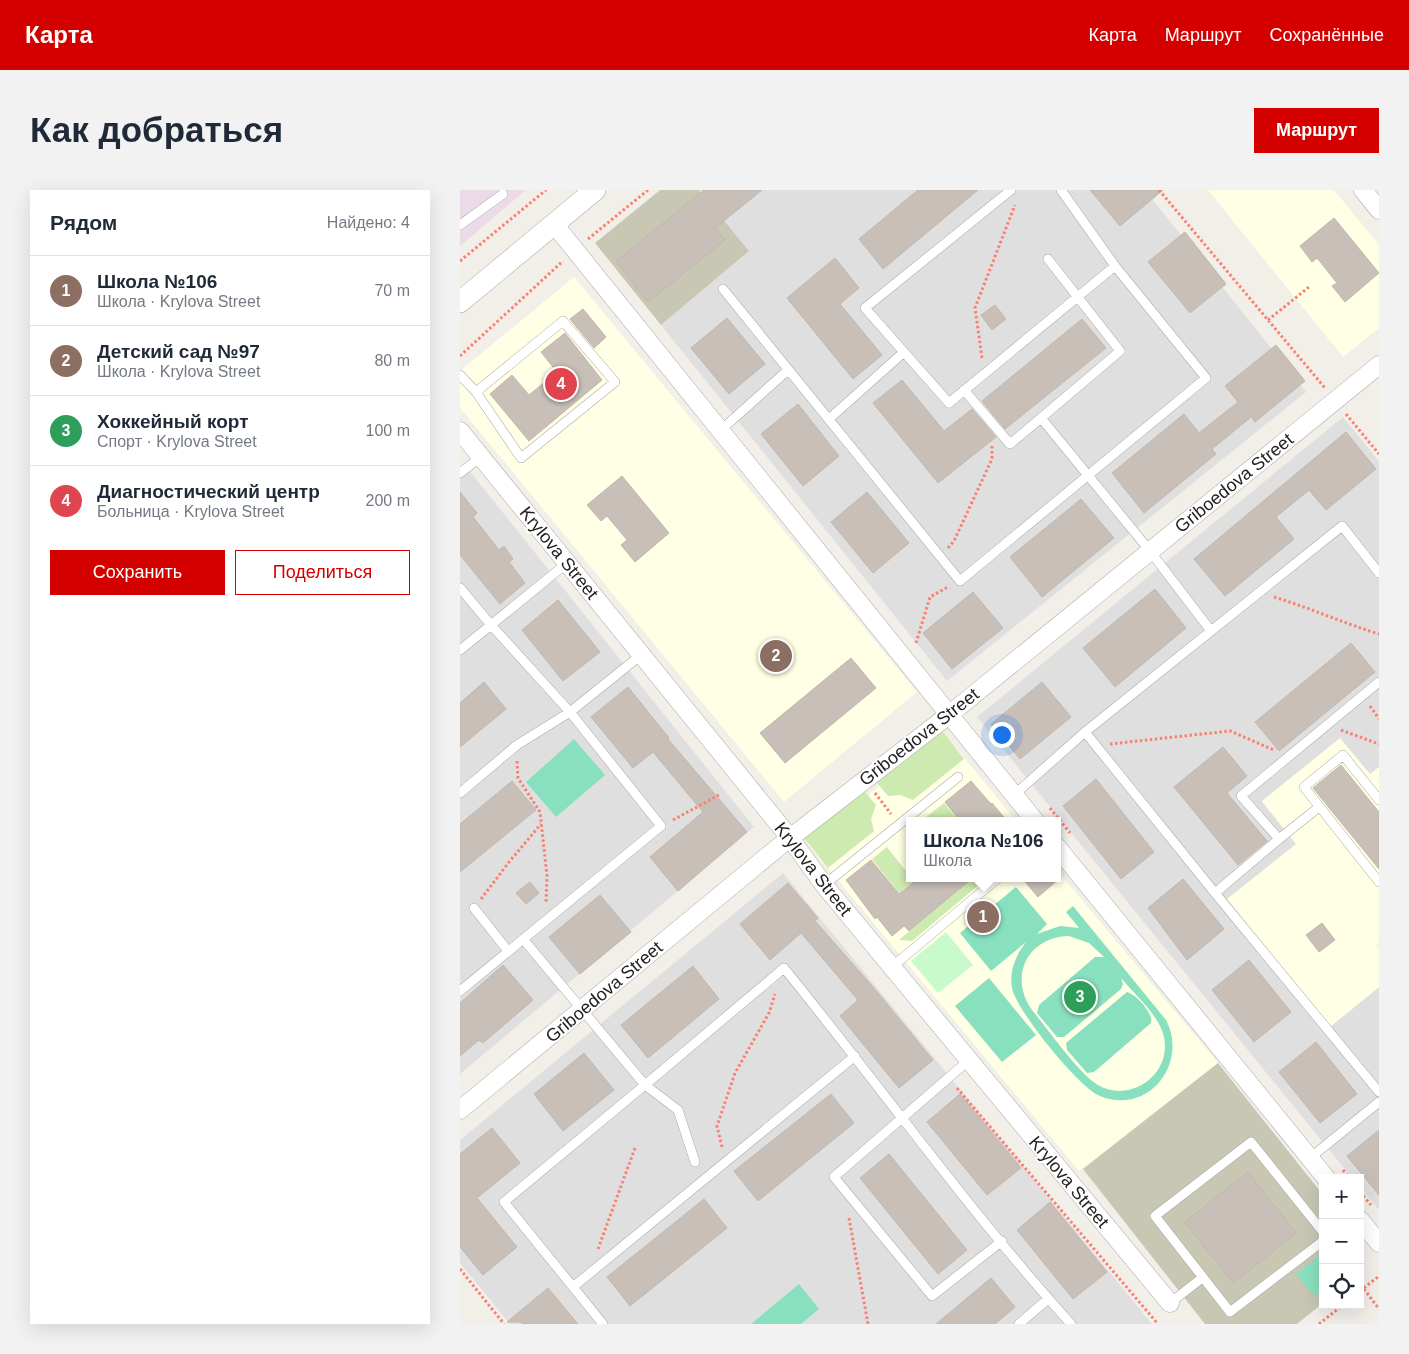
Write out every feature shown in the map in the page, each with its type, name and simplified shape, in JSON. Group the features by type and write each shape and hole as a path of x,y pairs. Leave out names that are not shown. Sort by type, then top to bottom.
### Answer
{"street":[{"path":"460,302 595,190"},
{"path":"1363,190 1379,210"},
{"path":"554,224 1032,817"},
{"name":"Griboedova Street","path":"460,1110 790,838 950,714 1379,365"},
{"name":"Krylova Street","path":"460,431 790,838 824,886 1170,1303"},
{"path":"1061,853 1323,1174"},
{"path":"1364,1225 1379,1243"}],"lane":[{"path":"1011,190 865,308 949,403 1115,266"},
{"path":"723,289 960,581 1206,378 1115,266 1061,190"},
{"path":"460,224 503,194"},
{"path":"964,390 1010,444 1120,351 1077,299 1048,259"},
{"path":"460,375 476,392 522,458 615,382 563,321 476,392"},
{"path":"829,420 904,352"},
{"path":"721,430 788,370"},
{"path":"1041,418 1150,551 1211,631"},
{"path":"460,474 481,457"},
{"path":"1014,795 1085,732 1342,526 1379,573"},
{"path":"460,650 567,563"},
{"path":"460,588 491,626 570,712 661,826 460,991"},
{"path":"460,794 517,746 570,712 641,655"},
{"path":"1279,839 1241,796 1379,682"},
{"path":"1085,732 1214,893 1379,1092"},
{"path":"1379,800 1344,755 1304,787 1379,882"},
{"path":"909,817 958,777"},
{"path":"1214,893 1320,807"},
{"path":"824,886 906,819"},
{"path":"892,967 993,882"},
{"path":"474,908 508,951"},
{"path":"523,939 645,1085 678,1110 695,1162"},
{"path":"604,1324 504,1202 784,968 855,1056 900,1118 1048,1299 1071,1324"},
{"path":"574,1287 855,1056"},
{"path":"969,1060 834,1177 932,1296 1002,1241"},
{"path":"1310,1158 1379,1102"},
{"path":"1319,1227 1251,1142 1155,1216 1230,1312 1319,1244"},
{"path":"1170,1303 1202,1278"},
{"path":"1019,1324 1048,1299"}],"path":[{"path":"460,261 546,190"},
{"path":"460,356 575,250 648,190"},
{"path":"1159,190 1379,454"},
{"path":"984,374 975,308 1017,198"},
{"path":"1268,320 1309,287"},
{"path":"940,557 954,541 992,459 992,424"},
{"path":"916,643 930,597 960,581"},
{"path":"1259,593 1317,610 1342,622 1379,634"},
{"path":"1323,728 1348,731 1379,744"},
{"path":"1096,745 1142,742 1230,731 1289,757"},
{"path":"517,746 518,778 540,812 547,876 545,921"},
{"path":"661,826 720,795"},
{"path":"474,908 541,824"},
{"path":"725,1162 717,1126 735,1072 769,1012 784,968"},
{"path":"949,1078 1158,1324"},
{"path":"588,1275 636,1148"},
{"path":"844,1188 868,1324"},
{"path":"460,1269 504,1324"},
{"path":"1364,1288 1379,1276"},
{"path":"1364,1292 1379,1309"},
{"path":"1319,1324 1338,1309"}],"shaded area":[{"path":"460,190 526,190 460,246"},
{"path":"660,190 699,190 749,251 661,325 595,243"},
{"path":"699,190 1145,190 1306,392 947,681 661,325 749,251"},
{"path":"1208,190 1334,190 1379,245 1379,328 1343,357"},
{"path":"574,277 917,692 784,802 460,408 460,371"},
{"path":"1343,417 1379,461 1379,767 1370,775 1262,802 1296,844 1330,1027 1379,987 1379,1210 1364,1192 1364,1174 1349,1174 1061,820 1061,817 1058,817 977,717"},
{"path":"468,469 754,827 460,1074 460,476"},
{"path":"944,733 1013,817 906,817 906,882 1061,882 1061,875 1218,1063 1079,1171 808,844"},
{"path":"1340,738 1370,774 1379,767 1379,942 1376,945 1379,949 1379,987 1330,1027 1227,899 1296,844 1262,801"},
{"path":"783,873 1152,1324 510,1324 460,1263 460,1140"},
{"path":"1218,1063 1319,1190 1319,1306 1297,1324 1205,1324 1083,1169"}],"green space":[{"path":"930,729 944,733 964,759 913,800 900,795 888,796 872,777"},
{"path":"574,739 605,775 556,817 526,782"},
{"path":"860,786 876,805 871,819 874,831 828,868 805,839 801,842 801,833"},
{"path":"944,803 956,817 926,817"},
{"path":"887,847 906,871 906,882 912,882 899,893 872,859"},
{"path":"969,882 982,882 912,941 899,940"},
{"path":"1016,887 1047,924 1037,934 1060,926 1079,928 1066,912 1073,906 1166,1020 1172,1036 1172,1053 1168,1068 1160,1082 1148,1092 1134,1099 1118,1100 1100,1096 1090,1090 1064,1064 1036,1030 1016,999 1011,982 1012,969 1019,952 1026,942 991,971 960,933","holes":["1069,936 1089,943 1104,957 1095,957 1039,1005 1037,1013 1057,1037 1064,1037 1121,989 1123,984 1121,978 1152,1013 1164,1037 1165,1050 1162,1063 1146,1082 1135,1088 1123,1091 1111,1090 1098,1085 1090,1079 1032,1010 1025,997 1022,972 1026,961 1033,951 1043,943 1055,938"]},
{"path":"946,932 973,965 938,993 911,961"},
{"path":"989,978 1036,1035 1002,1062 955,1006"},
{"path":"1127,992 1135,996 1144,1005 1150,1015 1151,1023 1094,1072 1087,1073 1067,1050 1066,1043"},
{"path":"1319,1256 1319,1292 1314,1296 1296,1274"},
{"path":"799,1284 819,1309 801,1324 751,1324"}],"building":[{"path":"704,190 762,190 715,228 725,240 648,302 616,261"},
{"path":"918,190 978,190 883,269 859,239"},
{"path":"1090,190 1163,190 1120,226"},
{"path":"1334,218 1379,273 1345,302 1332,286 1337,283 1317,258 1312,262 1300,246"},
{"path":"1185,232 1226,284 1190,313 1148,262"},
{"path":"835,258 859,288 840,304 882,355 853,379 787,298"},
{"path":"995,305 1006,319 992,330 981,315"},
{"path":"583,309 606,337 594,348 570,319"},
{"path":"727,318 765,364 729,394 691,348"},
{"path":"1082,319 1106,348 1005,429 982,401"},
{"path":"565,333 602,380 529,441 490,394 512,375 529,395 557,372 541,352"},
{"path":"1276,345 1305,381 1255,422 1251,417 1212,449 1216,454 1144,513 1112,473 1184,414 1199,433 1238,402 1225,386"},
{"path":"902,380 944,431 972,409 996,437 938,483 873,403"},
{"path":"798,404 839,456 803,486 761,434"},
{"path":"1346,432 1376,469 1326,510 1309,490 1276,517 1294,539 1225,596 1194,559"},
{"path":"622,476 669,533 635,562 621,545 627,540 607,516 601,521 587,505"},
{"path":"460,492 477,513 473,517 499,550 504,546 513,559 509,562 525,583 500,604 460,555"},
{"path":"867,492 909,543 873,573 831,522"},
{"path":"1081,499 1114,538 1042,597 1010,557"},
{"path":"1155,589 1186,628 1115,687 1083,648"},
{"path":"973,592 1003,628 952,669 923,633"},
{"path":"558,600 600,652 563,681 522,630"},
{"path":"1351,643 1375,672 1279,751 1255,722"},
{"path":"851,658 876,688 785,763 760,733"},
{"path":"484,682 506,709 460,747 460,703"},
{"path":"1042,682 1071,717 1020,759 991,724"},
{"path":"628,687 668,739 747,832 678,891 650,857 703,812 653,752 633,768 591,717"},
{"path":"1223,747 1247,776 1227,793 1267,841 1238,865 1174,787"},
{"path":"1341,765 1379,812 1379,869 1313,788"},
{"path":"1096,779 1154,852 1121,879 1063,806"},
{"path":"512,781 536,810 460,872 460,824"},
{"path":"971,781 1004,817 957,817 945,802"},
{"path":"871,860 899,894 913,882 968,882 909,931 904,926 892,936 877,917 875,919 846,880"},
{"path":"1183,879 1224,929 1187,960 1148,908"},
{"path":"530,882 539,893 526,904 516,893"},
{"path":"1025,882 1055,882 1038,897"},
{"path":"788,883 818,918 815,921 874,988 933,1060 899,1088 840,1016 858,1000 801,933 770,960 740,924"},
{"path":"600,895 631,932 580,974 549,937"},
{"path":"1322,923 1335,940 1319,952 1306,935"},
{"path":"1249,960 1291,1012 1254,1042 1212,990"},
{"path":"503,965 533,1000 483,1043 479,1040 460,1056 460,1003"},
{"path":"693,966 719,999 648,1058 621,1025"},
{"path":"1316,1042 1357,1094 1320,1123 1279,1072"},
{"path":"584,1053 614,1090 563,1131 534,1094"},
{"path":"831,1094 854,1123 758,1201 734,1171"},
{"path":"960,1094 1021,1168 987,1195 927,1122"},
{"path":"492,1128 520,1163 477,1198 517,1247 483,1275 460,1247 460,1154"},
{"path":"1379,1130 1379,1195 1364,1177 1364,1174 1362,1174 1347,1156"},
{"path":"889,1154 967,1250 938,1274 860,1178"},
{"path":"1248,1172 1296,1233 1233,1283 1185,1222"},
{"path":"704,1199 727,1228 630,1306 607,1277"},
{"path":"1050,1202 1107,1272 1073,1299 1017,1230"},
{"path":"991,1278 1015,1307 995,1324 936,1324"},
{"path":"548,1288 578,1324 523,1324 521,1322 507,1322"}],"place":[{"name":"Диагностический центр","path":"561,384"},
{"name":"Детский сад №97","path":"776,656"},
{"name":"Школа №106","path":"983,917"},
{"name":"Хоккейный корт","path":"1080,997"}]}
